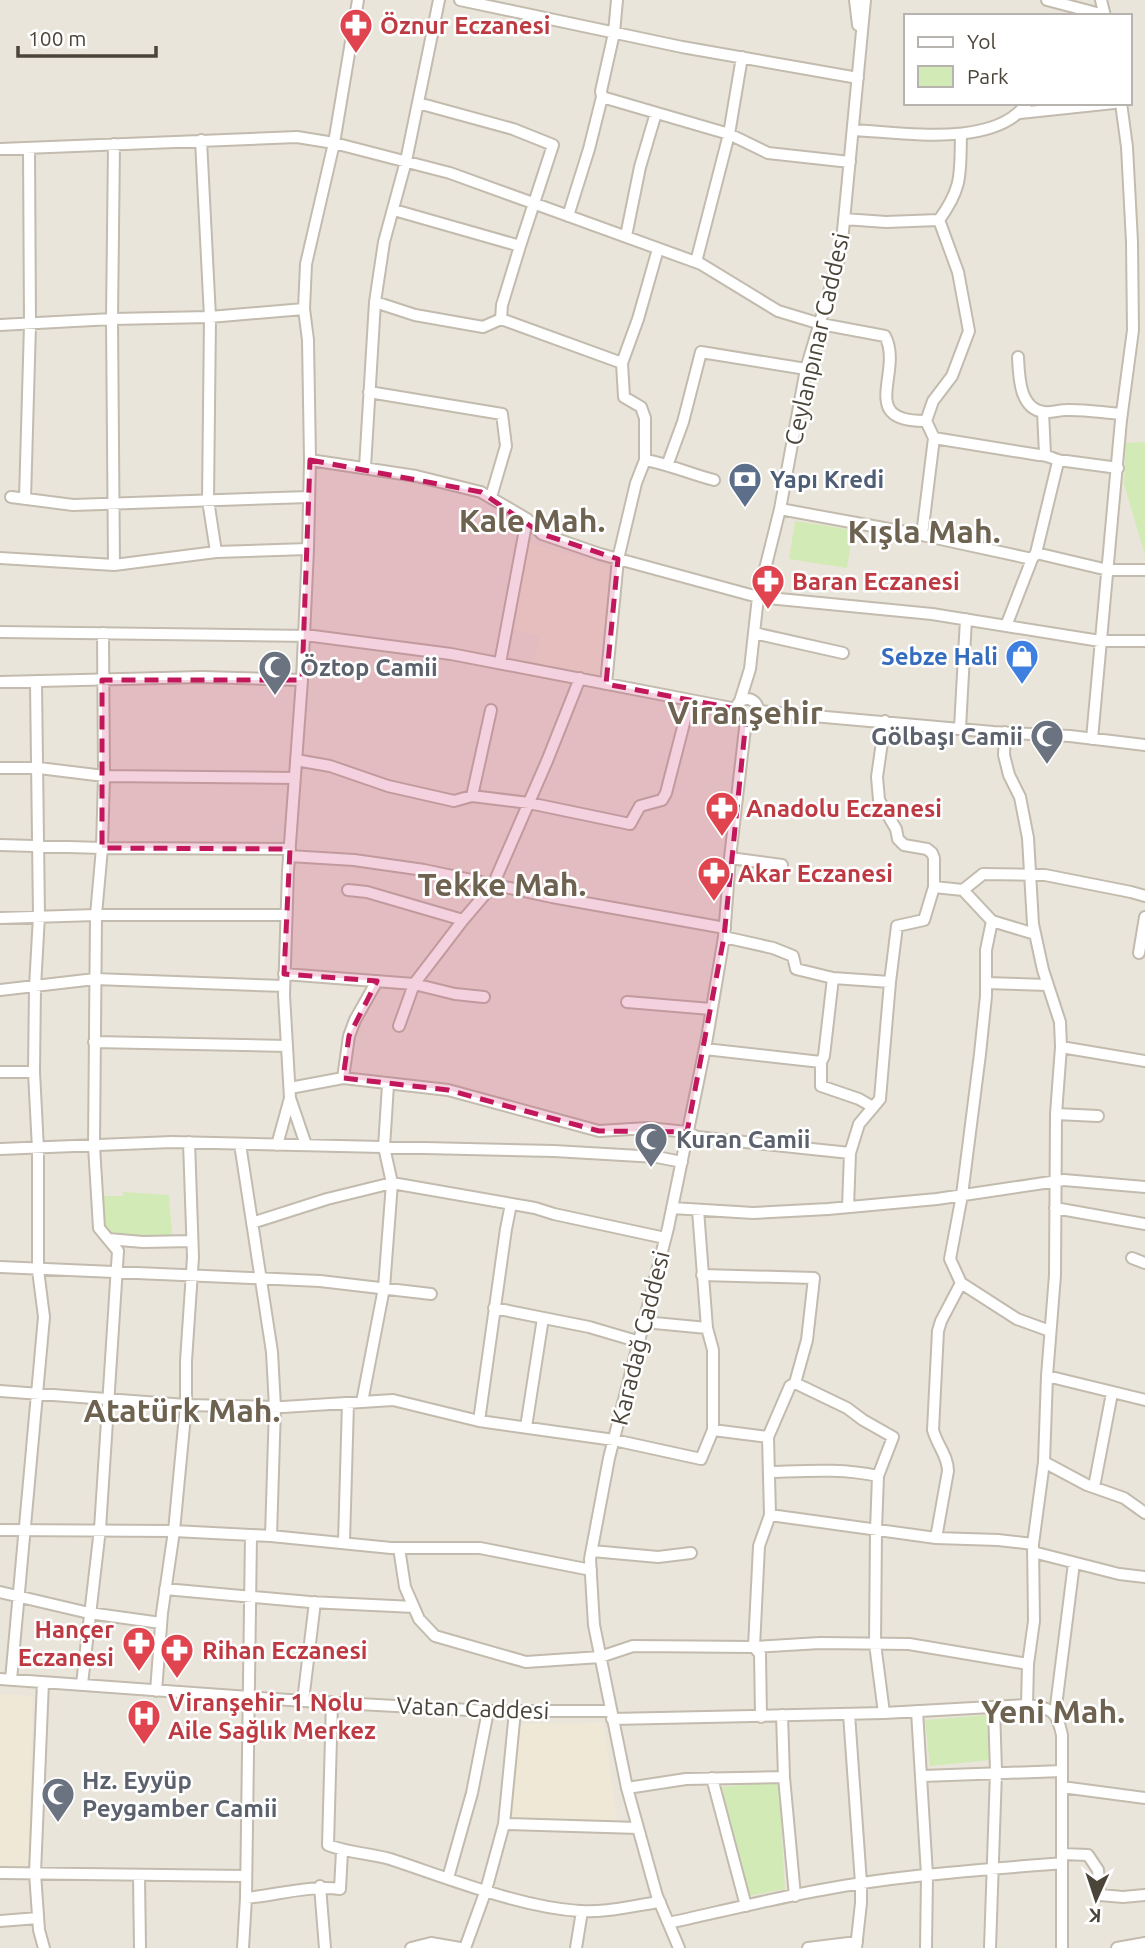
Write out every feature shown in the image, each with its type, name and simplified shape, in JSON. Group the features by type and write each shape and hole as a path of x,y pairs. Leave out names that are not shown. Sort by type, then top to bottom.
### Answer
{"street":[{"path":"306,1145 290,1093 284,980 308,549 310,460 308,340 304,309 306,264 334,143 358,0"},
{"path":"365,467 375,302 384,242 406,161 439,0"},
{"path":"460,0 614,33 858,78"},
{"path":"568,216 602,97 617,0"},
{"path":"855,0 861,48"},
{"path":"861,48 866,0"},
{"path":"1047,0 1101,14"},
{"name":"Ceylanpınar Caddesi","path":"750,668 758,597 780,509 806,369 841,252 861,48"},
{"path":"696,262 729,134 743,58"},
{"path":"602,97 729,134 768,153 850,162"},
{"path":"418,103 513,129 552,145 502,306 501,319"},
{"path":"1020,113 1026,105"},
{"path":"853,130 961,135 994,128 1020,113 1095,105"},
{"path":"1093,739 1122,414 1133,330 1127,148 1121,105"},
{"path":"626,236 640,167 656,113"},
{"path":"939,220 953,200 960,183 961,135"},
{"path":"0,149 297,137 334,143 450,173 696,262 778,311 821,324 885,336 889,342 891,359 885,392 886,405 889,411 897,416 910,421 926,421"},
{"path":"201,140 210,317 208,499 216,552"},
{"path":"114,144 114,565"},
{"path":"26,499 30,325 29,148"},
{"path":"394,210 520,246"},
{"path":"844,219 886,222 939,220"},
{"path":"922,535 934,438 926,421 933,401 952,376 969,331 958,272 939,220"},
{"path":"606,684 618,559 636,483 645,460 645,418 641,407 624,397 622,363 638,320 658,249"},
{"path":"375,302 415,315 483,327 501,319 622,363"},
{"path":"0,326 112,319 210,317 304,309"},
{"path":"668,463 683,422 701,352 806,369"},
{"path":"1018,357 1019,380 1026,402 1043,412 1066,410 1122,414"},
{"path":"369,392 502,414 506,446 491,497"},
{"path":"1043,412 1045,454"},
{"path":"934,438 1045,454 1058,462 1118,468"},
{"path":"310,460 416,476 481,492 527,519 542,534 618,559 758,597 966,619 1100,641 1145,641"},
{"path":"645,460 668,463 679,471 714,480"},
{"path":"1006,626 1034,556 1058,462"},
{"path":"11,497 72,505 113,501 309,497"},
{"path":"780,509 1108,570 1145,570"},
{"path":"500,663 527,519"},
{"path":"0,558 114,565 216,552 308,549"},
{"path":"960,728 966,619"},
{"path":"0,632 303,636 451,654 690,699 739,705 747,699 756,706 885,721 1145,745"},
{"path":"82,1684 100,1529 118,1251 99,1228 94,1146 96,915 102,848 104,776 103,633"},
{"path":"754,633 843,653"},
{"path":"750,668 756,706 755,717 746,720 740,718 739,705 750,668"},
{"path":"0,682 202,677 302,680"},
{"path":"399,1026 414,984 493,885 580,678"},
{"path":"6,1679 19,1595 44,1317 38,1270 38,1149 34,1072 39,916 36,683"},
{"path":"296,760 330,766 387,786 454,801 472,796 529,803 629,824 640,806 662,800 666,793 690,699"},
{"path":"472,796 491,710"},
{"name":"Karadağ Caddesi","path":"678,1948 660,1902 638,1828 611,1715 594,1625 592,1551 614,1440 672,1208 705,1049 724,933 746,720"},
{"path":"848,1207 850,1153 859,1124 880,1099 897,926 924,920 934,887 932,853 926,849 904,845 898,839 879,800 877,777 885,721"},
{"path":"1004,732 1004,755 1009,775 1020,797 1032,874 1035,934 1060,1022 1056,1114 1055,1275 1044,1462 1033,1548 1034,1621 1028,1664 1027,1705 1046,1707 1055,1714 1062,1735 1062,1948"},
{"path":"0,768 39,768 104,776 295,778"},
{"path":"0,845 289,853 424,870 724,933 793,956 796,970 833,978 891,982"},
{"path":"730,858 782,865"},
{"path":"963,890 983,874 1032,874 1145,896"},
{"path":"934,887 963,890 992,921 1035,934"},
{"path":"348,890 367,892 463,920"},
{"path":"0,918 286,915"},
{"path":"1139,953 1145,917"},
{"path":"992,921 986,950 986,983 962,1195 950,1259 961,1283 1017,1319 1050,1331"},
{"path":"833,978 824,1056 821,1062 821,1086 859,1099 873,1107"},
{"path":"0,990 95,979 377,981 414,984 455,994 484,997"},
{"path":"343,1078 352,1028 377,981"},
{"path":"986,983 1048,985"},
{"path":"627,1002 711,1009"},
{"path":"94,1042 287,1046"},
{"path":"1061,1047 1145,1061"},
{"path":"705,1049 821,1062"},
{"path":"0,1072 34,1072"},
{"path":"290,1093 343,1078 449,1090 599,1130 648,1128 687,1132 697,1137 850,1153"},
{"path":"362,1402 384,1288 392,1183 384,1147 388,1085"},
{"path":"276,1146 290,1093"},
{"path":"1056,1114 1098,1116"},
{"path":"620,1155 622,1130"},
{"path":"156,1691 161,1623 174,1531 186,1405 192,1276 189,1142"},
{"path":"0,1149 189,1142 620,1155 657,1157 681,1162"},
{"path":"240,1144 272,1352 275,1407 271,1536"},
{"path":"672,1208 753,1213 848,1207 962,1195 1055,1181 1145,1187"},
{"path":"252,1223 327,1199 392,1183 467,1194 665,1238"},
{"path":"479,1420 512,1204"},
{"path":"1055,1208 1145,1224"},
{"path":"0,1391 186,1405 275,1407 393,1400 479,1420 614,1440 701,1459 713,1430 713,1350 707,1328 698,1210"},
{"path":"108,1239 143,1242 192,1241"},
{"path":"1132,1258 1145,1263"},
{"path":"0,1267 320,1281 431,1294"},
{"path":"702,1275 814,1278 807,1340 794,1383 790,1386 768,1437 770,1516 759,1546 754,1647 761,1654 761,1717"},
{"path":"936,1538 948,1471 948,1464 936,1443 933,1430 939,1331 941,1321 961,1283"},
{"path":"494,1308 589,1327 639,1342"},
{"path":"526,1427 543,1318"},
{"path":"645,1322 707,1328"},
{"path":"1047,1376 1145,1401"},
{"path":"794,1383 847,1408 893,1437 878,1476 876,1530 875,1644 884,1713"},
{"path":"1094,1487 1112,1393"},
{"path":"344,1542 348,1403"},
{"path":"713,1430 768,1437"},
{"path":"1044,1462 1094,1487 1124,1498 1145,1513"},
{"path":"769,1472 827,1470 878,1476"},
{"path":"770,1516 936,1538 998,1540 1033,1548 1074,1563 1145,1577"},
{"path":"0,1530 174,1531 271,1536 399,1548 480,1548 591,1570"},
{"path":"243,1948 251,1535"},
{"path":"399,1548 405,1587 419,1619 435,1636 526,1662 600,1657 633,1646 754,1647 820,1643 909,1644 1028,1664"},
{"path":"592,1551 658,1557 691,1553"},
{"path":"1055,1714 1074,1563"},
{"path":"165,1589 414,1607"},
{"path":"0,1592 89,1613 161,1623"},
{"path":"303,1701 316,1602"},
{"name":"Vatan Caddesi","path":"6,1679 248,1698 611,1715 761,1717 1027,1705"},
{"path":"43,1682 35,1873 38,1918 44,1948"},
{"path":"332,1702 328,1845 342,1851 378,1855 539,1905 582,1911 660,1902"},
{"path":"990,1948 996,1772 994,1707"},
{"path":"448,1878 472,1793 488,1710"},
{"path":"411,1948 431,1942 463,1948 486,1890 504,1824 515,1711"},
{"path":"917,1711 928,1924 926,1948"},
{"path":"808,1948 856,1945 861,1903 849,1714"},
{"path":"782,1715 784,1777 795,1896"},
{"path":"922,1776 1062,1771"},
{"path":"627,1788 686,1779 784,1777"},
{"path":"712,1778 746,1906"},
{"path":"1062,1787 1145,1798"},
{"path":"504,1824 638,1828"},
{"path":"246,1898 286,1894 320,1886 340,1889 342,1851"},
{"path":"668,1923 860,1883 1088,1855 1098,1870 1100,1895 1123,1898 1145,1895"},
{"path":"0,1873 246,1876"},
{"path":"138,1875 140,1948"},
{"path":"320,1886 325,1948"},
{"path":"576,1948 582,1911"},
{"path":"0,1921 38,1918"},
{"path":"1117,1948 1145,1943"}],"highlighted area":[{"path":"310,460 481,492 542,534 618,559 606,684 737,709 737,718 746,720 724,937 687,1132 599,1131 448,1090 343,1078 349,1036 377,981 284,974 290,849 102,848 102,680 302,680"}],"shaded area":[{"path":"0,0 1145,0 1145,1948 0,1948"},
{"path":"527,542 609,566 611,574 600,675 533,662 539,636 512,629"},
{"path":"0,1694 33,1696 28,1868 0,1868"},
{"path":"603,1723 618,1824 510,1820 519,1724"}],"green space":[{"path":"1145,442 1145,555 1124,484 1126,443"},
{"path":"795,521 853,530 847,568 789,559"},
{"path":"123,1192 169,1195 172,1235 119,1238 103,1229 101,1196 123,1196"},
{"path":"988,1715 990,1760 930,1766 925,1720"},
{"path":"773,1782 779,1785 785,1889 749,1896 722,1787"}],"place":[{"name":"Öznur Eczanesi","path":"356,55"},
{"name":"Yapı Kredi","path":"745,509"},
{"name":"Baran Eczanesi","path":"768,611"},
{"name":"Sebze Hali","path":"1022,686"},
{"name":"Öztop Camii","path":"275,697"},
{"name":"Gölbaşı Camii","path":"1047,766"},
{"name":"Anadolu Eczanesi","path":"722,838"},
{"name":"Akar Eczanesi","path":"714,903"},
{"name":"Kuran Camii","path":"651,1169"},
{"name":"Hançer Eczanesi","path":"139,1673"},
{"name":"Rihan Eczanesi","path":"177,1680"},
{"name":"Viranşehir 1 Nolu Aile Sağlık Merkez","path":"144,1746"},
{"name":"Hz. Eyyüp Peygamber Camii","path":"58,1824"}],"district":[{"name":"Kale Mah.","path":"532,520"},
{"name":"Kışla Mah.","path":"924,531"},
{"name":"Viranşehir","path":"745,712"},
{"name":"Tekke Mah.","path":"502,884"},
{"name":"Atatürk Mah.","path":"182,1410"},
{"name":"Yeni Mah.","path":"1053,1711"}]}
